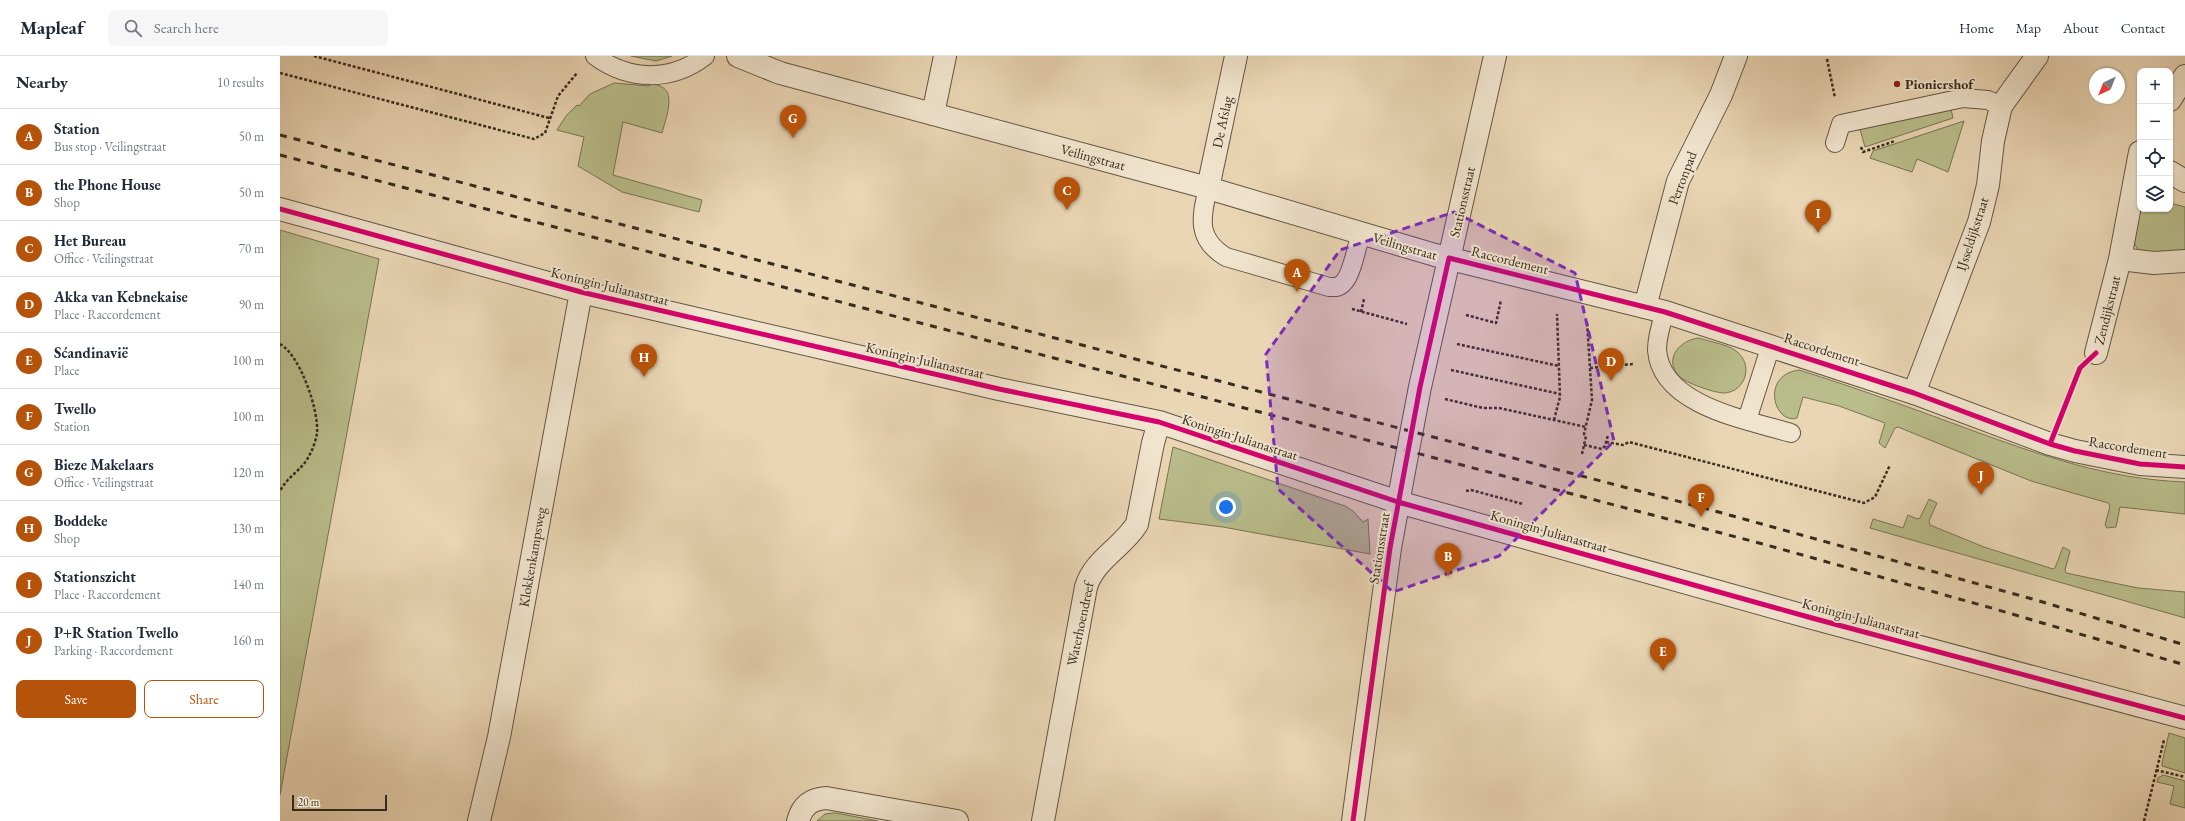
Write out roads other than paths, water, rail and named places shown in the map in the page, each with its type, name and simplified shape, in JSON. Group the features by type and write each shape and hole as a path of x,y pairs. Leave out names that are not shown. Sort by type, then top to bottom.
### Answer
{"street":[{"name":"Veilingstraat","path":"738,56 780,73 1208,188 1449,258"},
{"path":"933,114 945,56"},
{"name":"De Afslag","path":"1208,188 1236,56"},
{"name":"Stationsstraat","path":"1353,821 1390,548 1398,502 1420,388 1495,56"},
{"name":"Perronpad","path":"1655,309 1678,181 1721,95 1736,56"},
{"name":"IJsseldijkstraat","path":"1914,393 1979,222 1988,184 1993,141 2001,106 2036,56"},
{"path":"2173,95 2185,76"},
{"name":"Zendijkstraat","path":"2096,353 2120,259 2137,169"},
{"path":"2173,174 2185,181"},
{"name":"Koningin Julianastraat","path":"280,209 581,292 984,386 1159,422 1398,502 1812,618 2177,716"},
{"name":"Raccordement","path":"1449,258 1655,309 1771,345 1914,393 2050,444 2075,451 2140,464 2185,467"},
{"name":"Zendijkstraat","path":"2120,259 2154,263 2185,261"},
{"name":"Klokkenkampsweg","path":"479,821 499,737 581,292"},
{"name":"Waterhoendreef","path":"1043,821 1086,587 1092,572 1130,534 1137,524 1153,443 1159,422"},
{"path":"798,821 800,814 808,804 826,798 957,821"}],"lane":[{"path":"595,56 618,70 645,76 658,76 685,69 705,56"},
{"path":"1835,143 1841,124 1963,98 1988,100 2001,106"},
{"path":"1208,188 1201,218 1205,234 1219,253 1239,261 1329,287 1337,287 1344,283 1348,276 1361,233"},
{"path":"1655,309 1659,360 1667,379 1674,388 1687,398 1747,420 1791,433"},
{"name":"Raccordement","path":"1747,420 1771,345"}],"railway":[{"path":"280,135 1704,508 2036,600 2185,645"},
{"path":"280,155 1763,544 1995,609 2185,665"}],"place":[{"name":"Pioniershof","path":"1897,84"},
{"name":"Bieze Makelaars","path":"793,138"},
{"name":"Het Bureau","path":"1067,210"},
{"name":"Stationszicht","path":"1818,233"},
{"name":"Station","path":"1297,292"},
{"name":"Boddeke","path":"644,377"},
{"name":"Akka van Kebnekaise","path":"1611,381"},
{"name":"P+R Station Twello","path":"1981,495"},
{"name":"Twello","path":"1701,517"},
{"name":"the Phone House","path":"1448,576"},
{"name":"Sćandinavië","path":"1663,671"}]}
